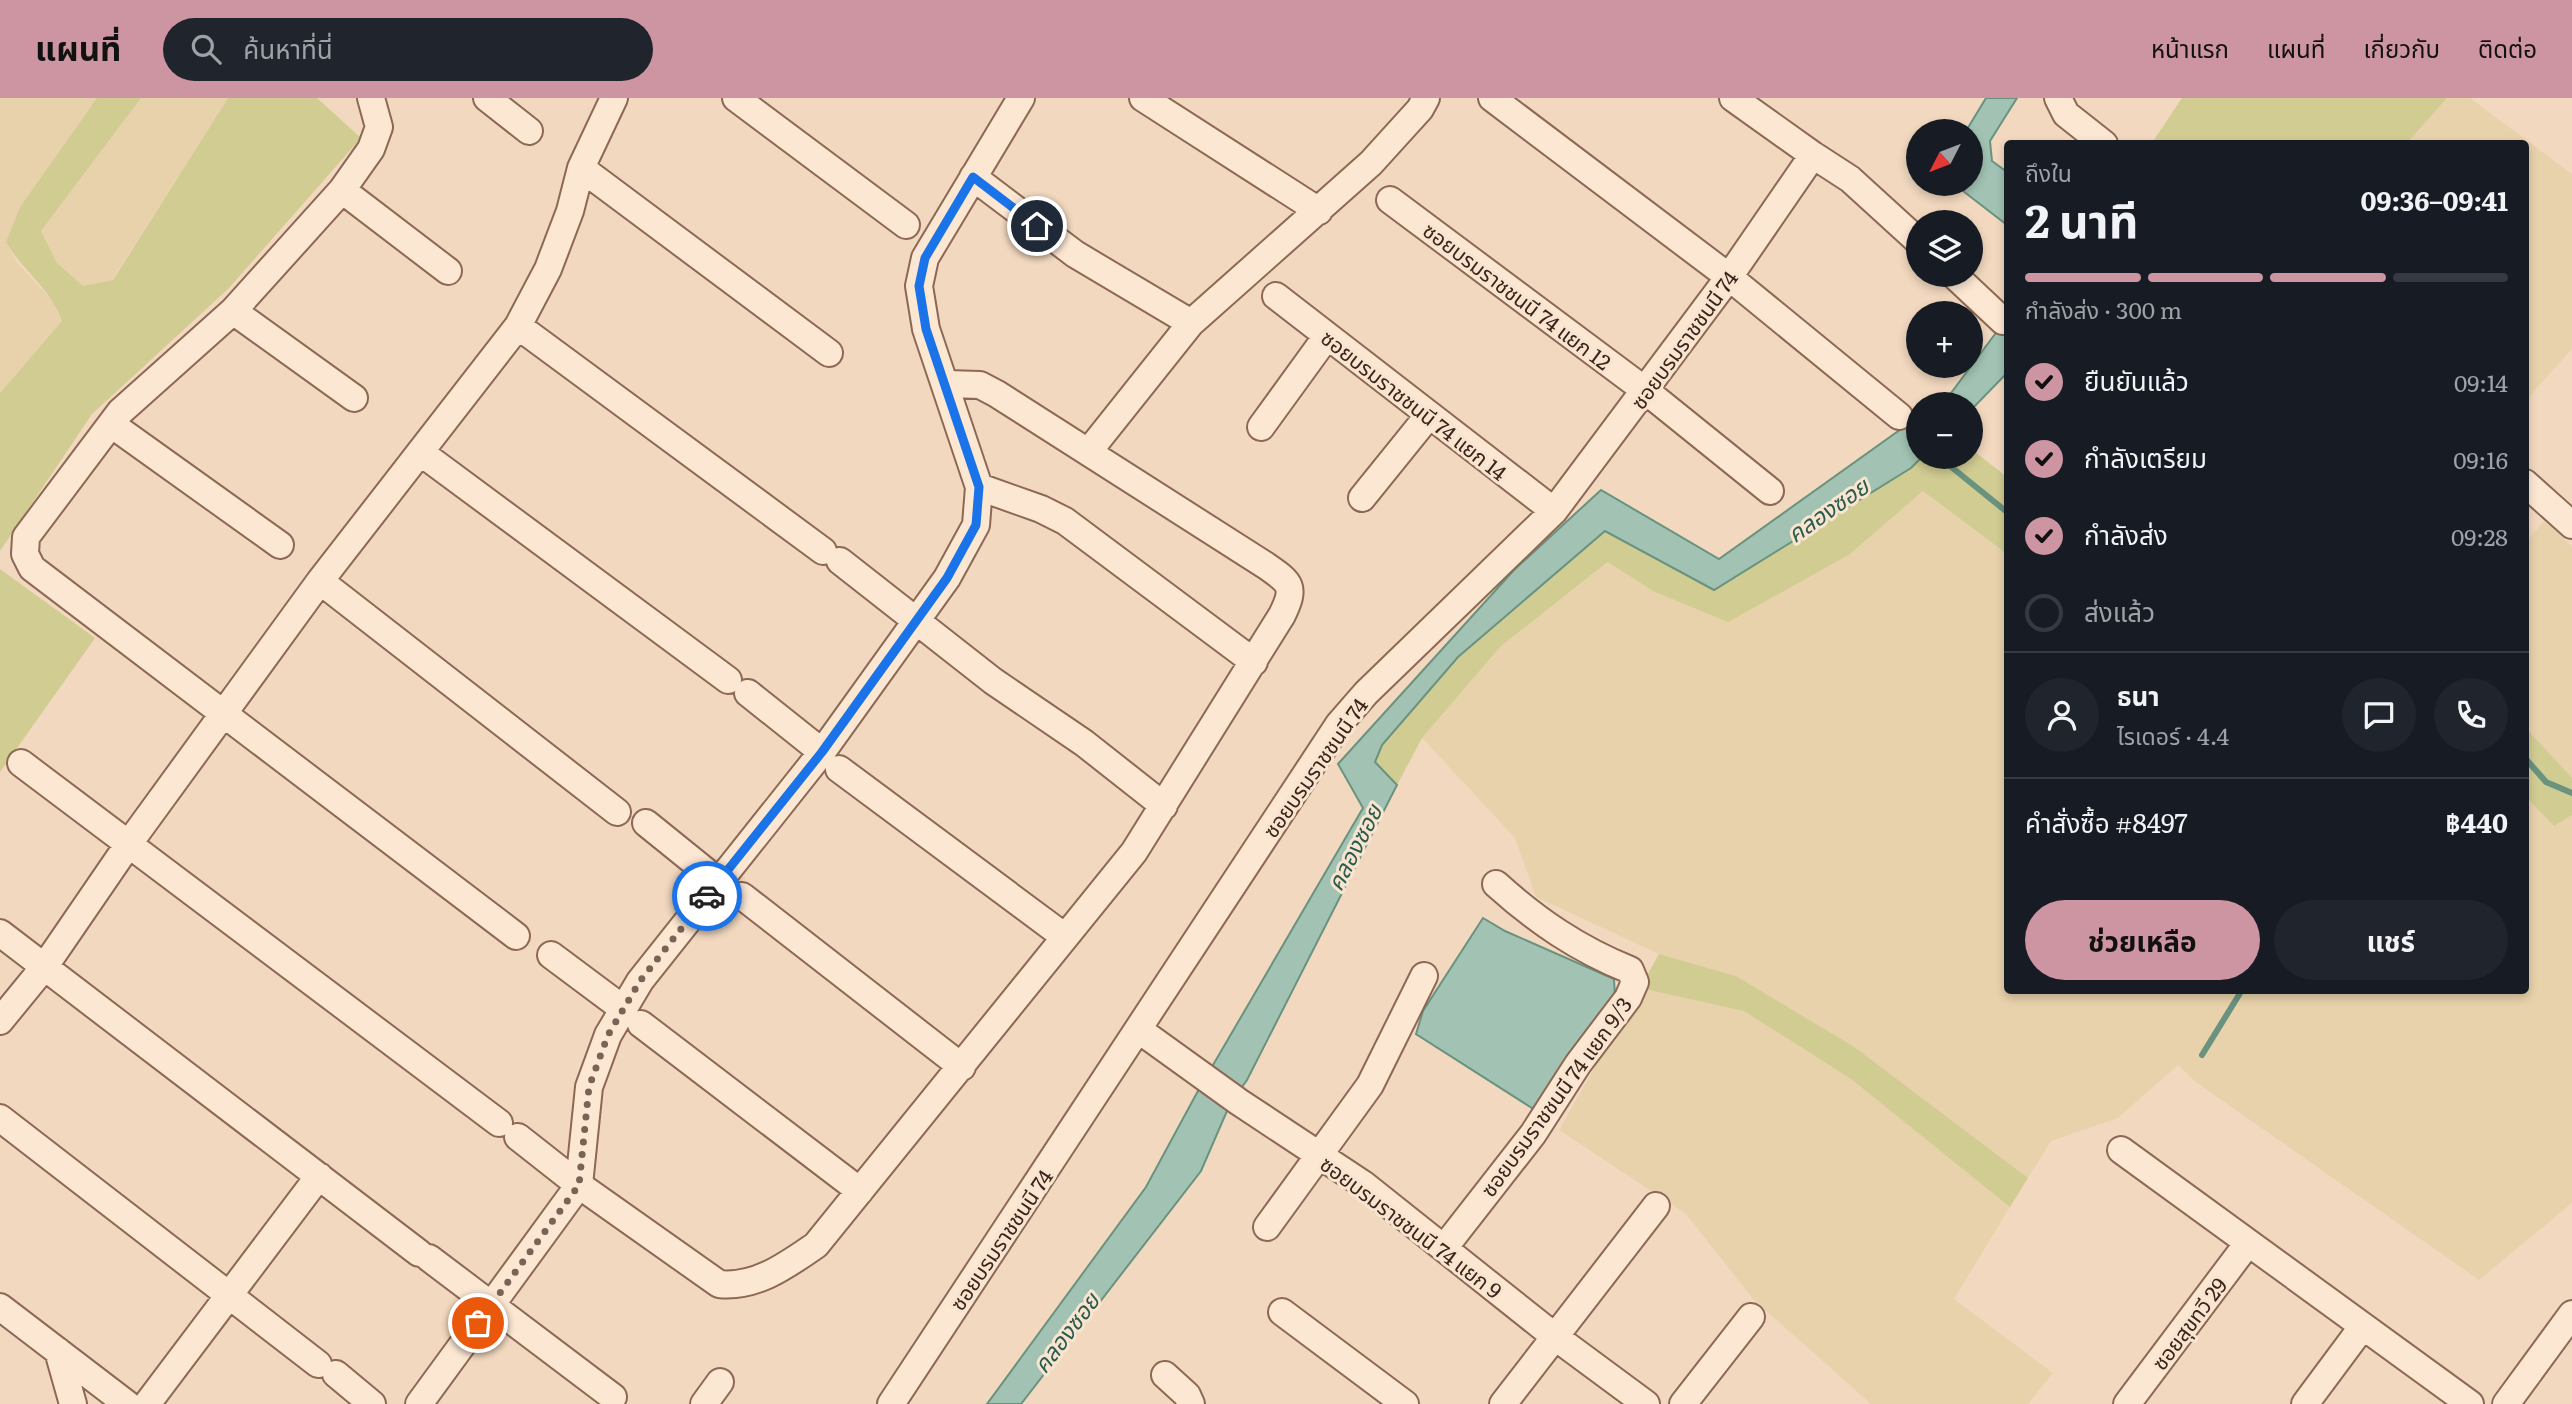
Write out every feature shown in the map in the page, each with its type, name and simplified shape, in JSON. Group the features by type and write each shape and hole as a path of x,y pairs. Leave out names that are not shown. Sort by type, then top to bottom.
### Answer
{"street":[{"path":"370,98 379,127 371,149 342,190 233,311 120,412 26,537 24,554 32,568 516,936"},
{"path":"486,98 529,131"},
{"path":"0,1021 45,966 130,842 320,581 518,326 548,269 570,211 581,169 614,98"},
{"path":"736,98 906,225"},
{"path":"419,1404 579,1185 589,1087 598,1059 632,1016 719,881 830,761 915,619 947,578 976,525 979,487 947,384 926,329 919,286 925,258 1021,98"},
{"path":"1143,98 1319,211"},
{"path":"1089,451 1191,323 1371,163 1420,109 1426,98"},
{"path":"1492,98 1729,277 1899,416"},
{"path":"1733,98 1850,179 1906,230"},
{"path":"2058,98 2066,114 2099,140"},
{"name":"ซอยบรมราชชนนี 74","path":"891,1404 1339,724 1366,693 1554,511 1729,277 1813,155"},
{"path":"581,169 829,353"},
{"path":"973,177 1075,254 1191,323"},
{"path":"342,190 448,271"},
{"name":"ซอยบรมราชชนนี 74 แยก 12","path":"1391,200 1646,391 1770,491"},
{"path":"1967,287 2003,321"},
{"name":"ซอยบรมราชชนนี 74 แยก 14","path":"1276,296 1554,511"},
{"path":"233,311 354,398"},
{"path":"518,326 832,556 993,681 1084,743 1164,806"},
{"path":"1261,427 1327,336"},
{"path":"21,763 130,842 579,1185 703,1276 719,1284 737,1286 768,1275 816,1245 1134,852 1254,662 1292,595 1282,577 1089,451 980,385 947,384"},
{"path":"1362,498 1429,415"},
{"path":"111,424 280,545"},
{"path":"420,452 738,687 830,761 1065,937"},
{"path":"979,487 1041,509 1065,521 1254,662"},
{"path":"2529,487 2572,525"},
{"path":"320,581 617,812"},
{"path":"646,823 719,881"},
{"name":"ซอยบรมราชชนนี 74 แยก 9/3","path":"1444,1248 1533,1134 1578,1064 1628,998 1636,982 1630,970 1567,940 1531,916 1496,884"},
{"path":"742,896 962,1067"},
{"path":"0,933 424,1255 493,1303 613,1397"},
{"path":"551,955 860,1191"},
{"path":"1266,1227 1370,1086 1424,976"},
{"name":"ซอยบรมราชชนนี 74 แยก 9","path":"1139,1030 1239,1102 1363,1184 1554,1336 1646,1404"},
{"path":"0,1118 372,1404"},
{"path":"2121,1150 2470,1404"},
{"path":"147,1404 319,1176"},
{"path":"1503,1404 1656,1206"},
{"name":"ซอยสุขทวี 29","path":"2127,1404 2248,1243"},
{"path":"0,1307 127,1404"},
{"path":"1282,1312 1405,1404"},
{"path":"2506,1404 2572,1314"},
{"path":"1684,1404 1751,1317"},
{"path":"2305,1404 2363,1326"},
{"path":"58,1351 73,1404"},
{"path":"1165,1375 1187,1395 1191,1404"},
{"path":"704,1404 720,1382"}],"shaded area":[{"path":"0,98 97,98 20,207 6,242 17,262 57,306 62,321 0,393"},
{"path":"97,98 141,98 41,231 57,263 83,286 113,280 228,98 317,98 361,138 229,288 92,414 0,551 0,393 62,321 44,290 6,242 20,207"},
{"path":"141,98 228,98 112,280 83,286 57,263 41,231"},
{"path":"2182,98 2447,98 2410,140 2154,140"},
{"path":"2447,98 2470,98 2526,140 2410,140"},
{"path":"2529,142 2572,174 2572,349 2529,397"},
{"path":"1983,458 2004,475 2004,552 1923,491 1850,554 1728,622 1653,591 1608,562 1501,646 1422,738 1397,785 1375,762 1382,745 1458,657 1605,531 1714,590 1908,469 1983,469"},
{"path":"1923,491 2004,552 2004,994 2529,994 2529,800 2554,826 2572,815 2572,1203 2479,1280 2197,1083 2178,1065 2118,1118 2051,1141 2028,1178 1853,1046 1736,976 1659,954 1536,897 1515,838 1422,738 1501,646 1609,562 1653,591 1850,554"},
{"path":"2545,520 2572,547 2572,778 2529,731 2529,538"},
{"path":"0,569 95,638 0,772"},
{"path":"2529,731 2572,778 2572,815 2554,826 2529,800"},
{"path":"1659,954 1736,976 1853,1046 2028,1178 2010,1207 1851,1079 1744,1011 1640,988"},
{"path":"1640,988 1744,1011 1851,1079 2010,1207 1954,1299 2053,1373 2028,1404 1871,1404 1753,1299 1686,1214 1559,1130"}],"water":[{"path":"1986,98 2017,98 1990,141 1992,161 2004,170 2004,223 1970,196 1983,196 1983,119 1973,119"},
{"path":"2004,322 2004,376 1983,398 1983,392 1952,392 1962,378 1983,378 1983,350"},
{"name":"คลองซอย","path":"1906,426 1906,469 1909,469 1714,590 1605,531 1458,657 1382,745 1375,762 1397,785 1247,1080 1230,1104 1201,1171 1021,1404 987,1404 1146,1187 1199,1089 1363,808 1338,764 1514,570 1601,490 1719,559"},
{"path":"1483,918 1505,931 1614,979 1615,996 1535,1110 1416,1034 1423,1011"}],"waterway":[{"path":"1954,469 2004,510"},
{"path":"2529,763 2546,782 2572,793"},
{"path":"2202,1055 2240,994"}],"way so far":[{"path":"478,1323 579,1185 589,1087 608,1035 640,981 707,896"}],"route":[{"path":"707,896 822,752 947,578 976,525 979,487 947,384 926,329 919,286 925,258 973,177 1037,226"}]}
